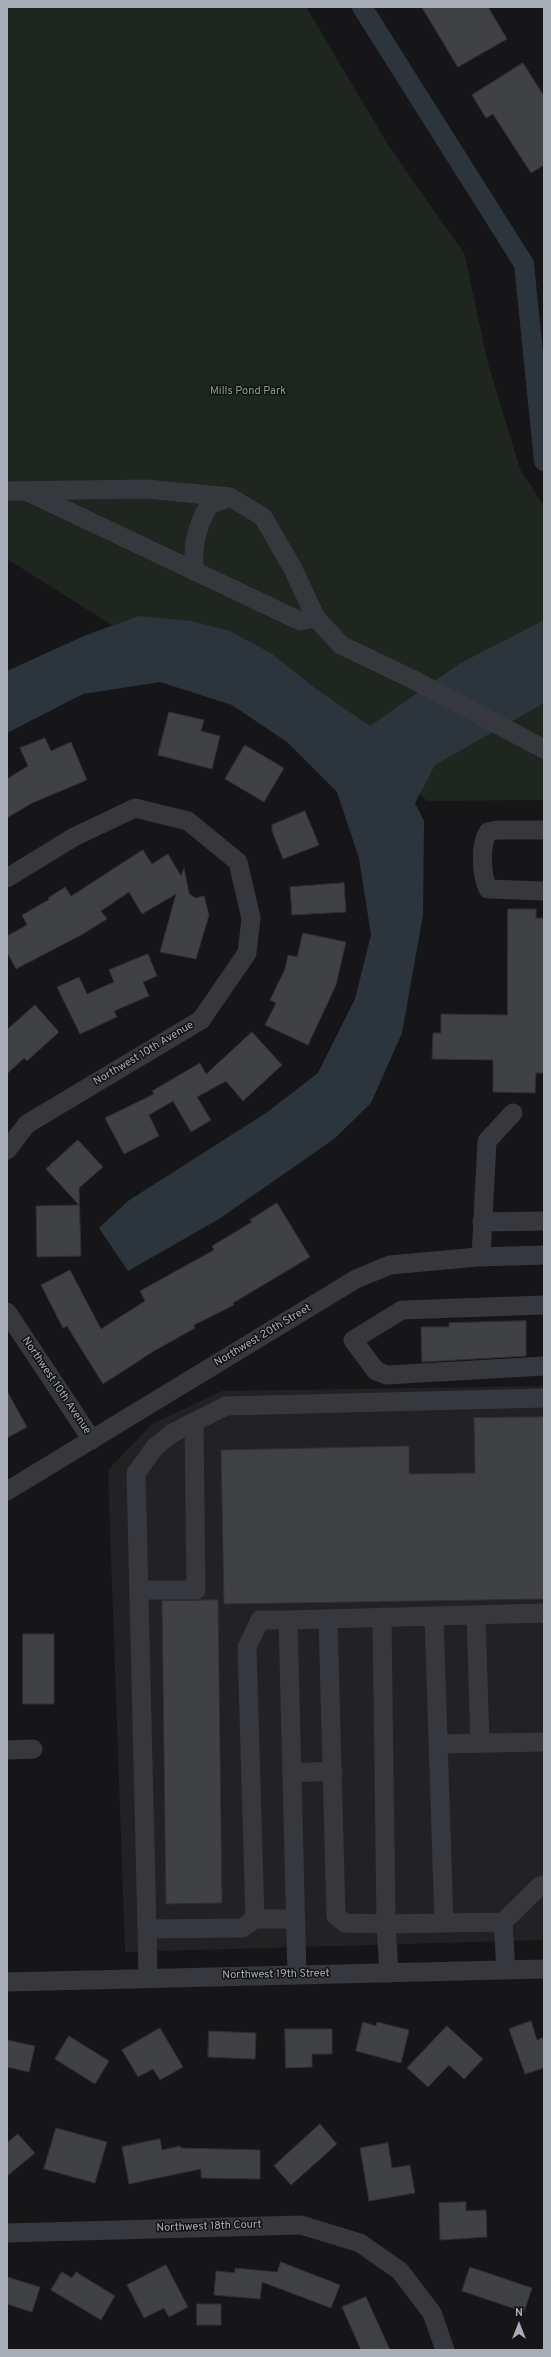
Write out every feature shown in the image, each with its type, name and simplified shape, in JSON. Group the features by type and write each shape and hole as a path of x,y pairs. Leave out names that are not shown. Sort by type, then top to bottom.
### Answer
{"street":[{"path":"16,491 146,489 230,497 263,517 292,567 316,618 341,645 414,680 544,749"},
{"path":"16,491 194,571 300,621 316,618"},
{"path":"194,571 193,545 201,520 209,505 230,497"},
{"name":"Northwest 10th Avenue","path":"7,878 74,837 135,808 188,821 238,862 251,918 247,953 202,1020 27,1124 7,1150"},
{"path":"544,830 496,830 488,832 484,840 484,881 488,889 544,891"},
{"path":"481,1257 487,1140 513,1113"},
{"path":"482,1222 544,1221"},
{"name":"Northwest 20th Street","path":"7,1491 356,1279 390,1265 481,1257 544,1255"},
{"path":"544,1305 402,1310 353,1340 376,1370 387,1375 544,1366"},
{"name":"Northwest 10th Avenue","path":"7,1312 92,1440"},
{"path":"148,1978 136,1473 155,1447 171,1434 226,1406 544,1398"},
{"path":"139,1590 196,1590 194,1422"},
{"path":"256,1919 247,1647 260,1620 544,1613"},
{"path":"476,1615 480,1743"},
{"path":"434,1616 444,1923"},
{"path":"382,1618 386,1924 389,1972"},
{"path":"328,1619 336,1916 345,1923 386,1924 503,1922 540,1886 544,1885"},
{"path":"288,1620 297,1975"},
{"path":"439,1744 544,1742"},
{"path":"7,1750 33,1749"},
{"path":"292,1773 333,1771"},
{"path":"147,1929 242,1928 256,1919 296,1919"},
{"path":"503,1922 506,1970"},
{"name":"Northwest 19th Street","path":"7,1982 544,1969"},
{"name":"Northwest 18th Court","path":"7,2233 301,2225 360,2243 400,2271 432,2313 445,2350"}],"shaded area":[{"path":"139,616 191,621 230,631 272,654 316,689 370,726 459,664 544,620 544,703 435,765 415,803 424,821 423,915 402,1033 371,1103 334,1139 219,1219 128,1271 99,1228 128,1201 266,1113 318,1073 355,999 371,935 359,858 337,792 287,742 232,705 160,682 83,694 7,733 7,671 84,636"},
{"path":"544,1386 544,1940 125,1952 108,1470 152,1424 222,1391"}],"green space":[{"name":"Mills Pond Park","path":"7,7 306,7 390,148 464,253 489,367 520,469 544,506 544,800 427,801 356,730 123,632 7,559"}],"building":[{"path":"422,7 488,7 507,39 458,67"},
{"path":"523,63 544,96 544,165 531,173 493,114 486,118 472,95"},
{"path":"169,712 204,720 201,731 220,736 212,769 158,755"},
{"path":"45,738 51,751 71,742 87,780 32,803 7,818 7,779 28,766 20,748"},
{"path":"245,745 284,768 264,802 225,779"},
{"path":"305,811 319,845 283,859 272,831 272,825"},
{"path":"143,850 152,864 168,854 181,876 184,868 189,893 195,898 204,896 209,915 196,959 160,952 176,894 142,914 129,892 101,911 107,919 83,934 16,969 7,952 7,936 27,925 22,915 50,899 48,898 65,887 71,896"},
{"path":"344,883 346,912 292,915 290,887"},
{"path":"508,909 536,909 536,918 544,918 544,1073 536,1073 535,1093 493,1092 493,1060 432,1059 433,1033 441,1033 441,1014 507,1015"},
{"path":"303,933 346,942 336,985 308,1045 265,1025 276,1003 270,1000 285,969 288,955 297,957"},
{"path":"148,954 157,976 143,982 149,996 114,1011 117,1017 80,1034 57,987 79,977 87,994 114,982 109,970"},
{"path":"35,1005 59,1032 27,1061 24,1058 7,1074 7,1030"},
{"path":"252,1032 282,1065 243,1101 226,1081 197,1097 211,1120 191,1132 173,1101 149,1115 159,1136 124,1154 105,1118 154,1094 152,1091 200,1063 206,1074"},
{"path":"78,1140 103,1167 79,1188 81,1256 37,1257 36,1206 79,1205 46,1169"},
{"path":"277,1203 310,1257 233,1303 234,1305 194,1325 195,1328 154,1351 103,1384 67,1326 63,1328 41,1285 70,1270 101,1329 145,1301 140,1291 214,1250 212,1246 252,1222 250,1220"},
{"path":"526,1321 526,1356 422,1362 421,1327 449,1327 449,1323"},
{"path":"7,1391 27,1427 7,1438"},
{"path":"544,1417 544,1599 224,1604 221,1450 409,1446 409,1474 475,1473 474,1418"},
{"path":"218,1600 222,1903 166,1904 162,1601"},
{"path":"23,1634 54,1634 54,1704 23,1704"},
{"path":"531,2021 537,2040 544,2037 544,2068 525,2074 509,2029"},
{"path":"363,2022 376,2026 377,2022 409,2030 401,2063 356,2051"},
{"path":"447,2026 483,2059 464,2079 449,2065 428,2087 407,2068"},
{"path":"160,2028 183,2067 160,2080 153,2069 138,2077 122,2050"},
{"path":"285,2029 332,2029 332,2054 312,2054 312,2067 286,2068"},
{"path":"209,2031 256,2033 255,2059 208,2057"},
{"path":"69,2036 109,2061 95,2084 55,2059"},
{"path":"7,2040 35,2046 29,2072 7,2067"},
{"path":"320,2124 337,2144 291,2185 274,2166"},
{"path":"56,2128 107,2142 95,2183 44,2169"},
{"path":"18,2134 35,2153 7,2176 7,2143"},
{"path":"160,2139 162,2150 180,2146 181,2148 260,2150 260,2179 201,2178 201,2169 129,2184 122,2147"},
{"path":"388,2143 392,2168 410,2165 415,2193 369,2201 360,2148"},
{"path":"466,2202 466,2211 486,2210 487,2237 440,2240 439,2203"},
{"path":"281,2262 340,2285 331,2308 262,2282 260,2299 214,2295 216,2271 235,2273 235,2268 277,2272"},
{"path":"166,2265 188,2307 169,2317 164,2308 144,2318 127,2285"},
{"path":"470,2267 532,2288 524,2312 462,2291"},
{"path":"62,2272 72,2278 76,2272 115,2296 101,2320 51,2290"},
{"path":"7,2277 40,2287 32,2312 7,2304"},
{"path":"366,2297 390,2350 361,2350 342,2307"},
{"path":"197,2304 221,2304 221,2325 197,2325"}],"waterway":[{"path":"362,7 524,264 544,461"}]}
